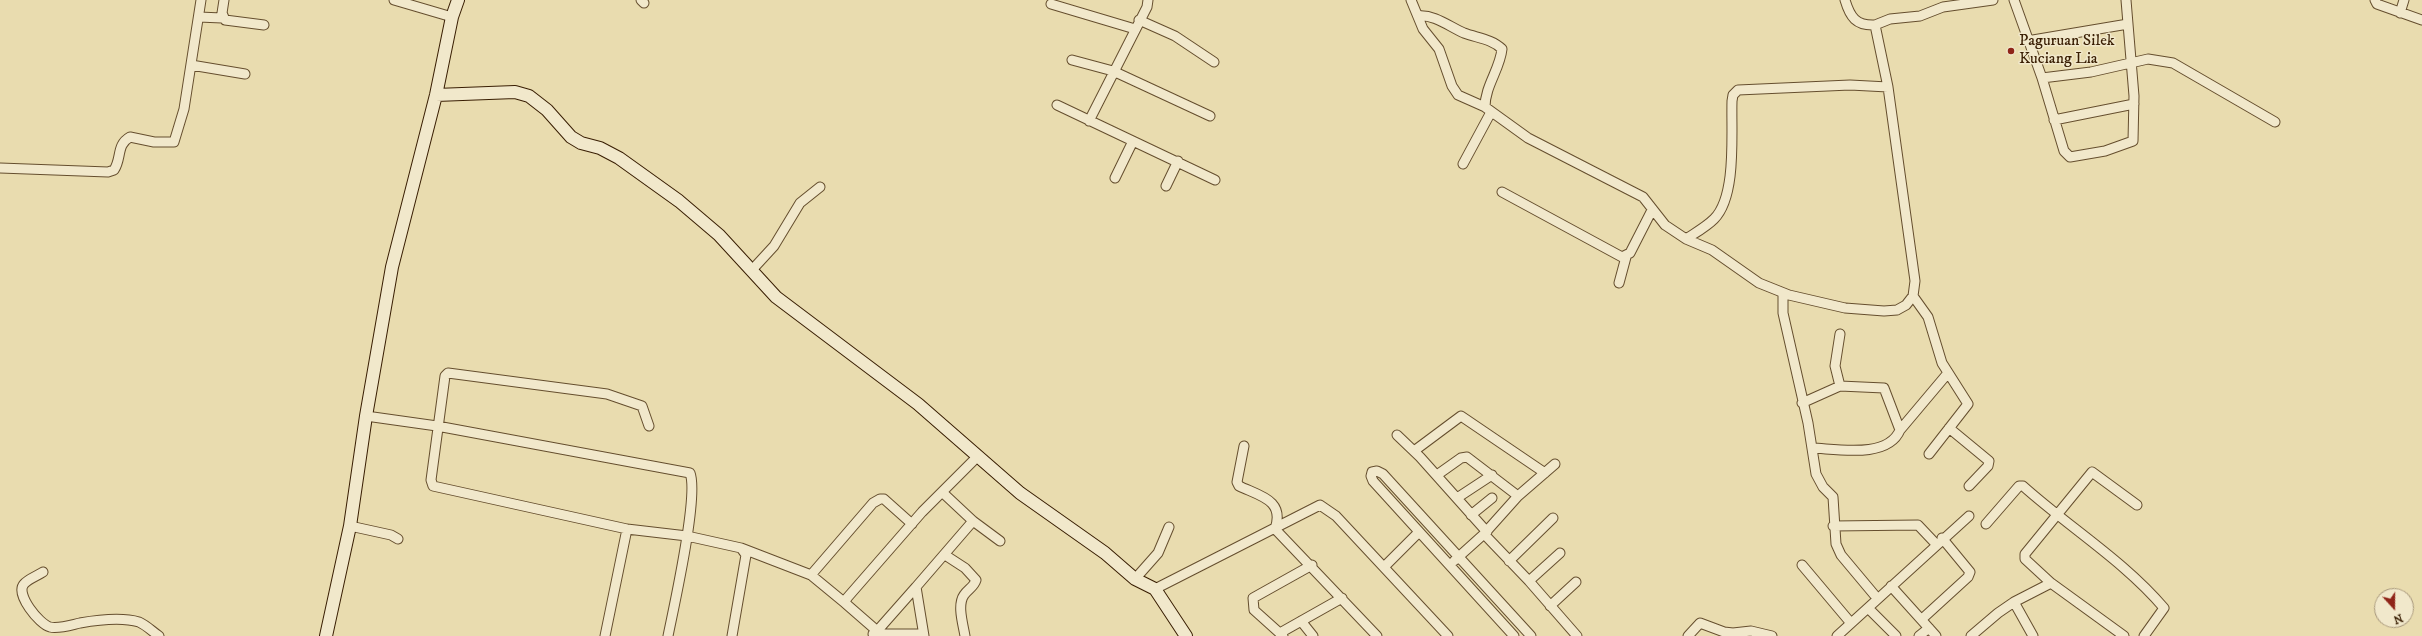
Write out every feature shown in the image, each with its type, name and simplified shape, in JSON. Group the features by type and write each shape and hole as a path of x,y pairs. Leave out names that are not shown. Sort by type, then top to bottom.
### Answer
{"street":[{"path":"0,168 108,172 114,170 117,165 120,147 123,140 130,137 154,142 174,142 184,109 201,0"},
{"path":"222,18 224,0"},
{"path":"394,0 452,16"},
{"path":"326,636 350,526 366,416 392,268 436,95 452,16 458,0"},
{"path":"1089,121 1148,0"},
{"path":"1411,0 1423,29 1438,49 1458,95 1488,109 1528,138 1643,197 1665,225 1686,239 1712,250 1759,283 1783,293 1845,308 1884,311 1897,310 1906,305 1913,296 1915,281 1888,87 1875,25"},
{"path":"1845,0 1851,16 1855,21 1863,26 1875,25 1890,19 1920,16 1950,3 1993,0"},
{"path":"2014,0 2027,41 2042,78 2054,120 2066,154 2070,157 2105,151 2133,141 2134,104 2126,0"},
{"path":"2375,0 2377,4 2422,20"},
{"path":"2400,13 2404,0"},
{"path":"1051,4 1135,29"},
{"path":"1418,16 1425,15 1465,33 1496,43 1502,49 1501,57 1485,96 1488,109 1463,164"},
{"path":"199,17 222,18 225,20 264,25"},
{"path":"1139,20 1175,36 1214,62"},
{"path":"2027,41 2128,24"},
{"path":"1072,60 1114,71 1210,116"},
{"path":"2042,78 2091,72 2148,60 2173,63 2275,122"},
{"path":"191,65 245,74"},
{"path":"1686,239 1713,220 1721,210 1729,184 1733,94 1738,90 1850,85 1888,87"},
{"path":"436,95 515,92 529,96 543,106 571,138 581,143 600,148 619,158 679,201 719,235 776,297 918,404 1020,493 1105,553 1135,579 1155,589 1186,636"},
{"path":"2054,120 2134,104"},
{"path":"1057,105 1178,161 1215,180"},
{"path":"1115,178 1133,141"},
{"path":"1166,186 1178,161"},
{"path":"751,271 774,246 800,203 820,187"},
{"path":"1502,192 1610,252 1626,257"},
{"path":"1619,283 1626,257 1652,210"},
{"path":"1783,293 1783,313 1789,332 1817,478 1833,497 1833,526 1836,544 1841,555 1877,598"},
{"path":"1913,296 1928,318 1942,363 1968,404 1929,454"},
{"path":"1840,334 1835,366 1840,386"},
{"path":"649,426 642,406 607,394 448,373 445,376 436,426 430,474 434,486 627,529 686,536 741,548 811,576 845,603 874,633 924,635 916,587"},
{"path":"1812,448 1874,450 1898,436 1900,430 1948,373"},
{"path":"1802,403 1840,386 1884,388 1900,430"},
{"path":"366,416 436,426 690,474 693,480 692,496 668,636"},
{"path":"1414,451 1461,416 1544,473"},
{"path":"1950,428 1989,461 1988,466 1969,486"},
{"path":"1397,435 1437,475 1509,561 1529,581 1577,636"},
{"path":"1244,446 1237,482 1239,486 1271,501 1278,511 1279,518 1275,529"},
{"path":"845,603 846,598 912,524 978,456"},
{"path":"1437,475 1464,456 1492,475 1518,496"},
{"path":"1450,565 1486,533 1518,496 1555,464"},
{"path":"1514,636 1374,481 1371,476 1372,472 1377,471 1383,474 1531,636"},
{"path":"2124,636 2051,583 2025,559 2025,554 2057,517 2093,471 2137,504"},
{"path":"1457,498 1492,475"},
{"path":"1986,524 2019,486 2023,486 2057,517 2120,563 2164,608 2144,636"},
{"path":"942,492 973,521 1000,541"},
{"path":"1471,515 1492,498"},
{"path":"811,576 873,503 880,499 884,499 912,524"},
{"path":"1155,589 1320,505 1336,516 1448,636"},
{"path":"1837,636 1850,622 1868,608 1939,541 1969,516"},
{"path":"1509,561 1553,518"},
{"path":"874,633 973,521"},
{"path":"1833,526 1918,525 1939,541 1970,572 1968,578 1922,619"},
{"path":"350,526 391,535 398,539"},
{"path":"1135,579 1158,553 1169,527"},
{"path":"605,636 627,529"},
{"path":"1275,529 1312,565 1377,636"},
{"path":"1384,567 1419,532"},
{"path":"732,636 746,555 741,548"},
{"path":"1529,581 1560,553"},
{"path":"945,554 965,568 976,580 975,585 964,595 961,602 965,636"},
{"path":"1312,565 1253,598 1254,610 1282,635 1300,622 1342,598"},
{"path":"1802,565 1850,622"},
{"path":"43,572 24,584 21,591 23,597 41,622 49,627 59,627 95,620 139,622 159,636"},
{"path":"1550,606 1576,582"},
{"path":"1971,636 1998,612 2051,583"},
{"path":"1892,586 1936,636"},
{"path":"2014,602 2033,636"},
{"path":"1868,608 1896,636"},
{"path":"1300,622 1313,636"},
{"path":"1688,636 1700,623 1732,635 1751,631 1772,636"},
{"path":"1919,636 1929,628"}],"place":[{"name":"Paguruan Silek Kuciang Lia","path":"2011,51"}]}
